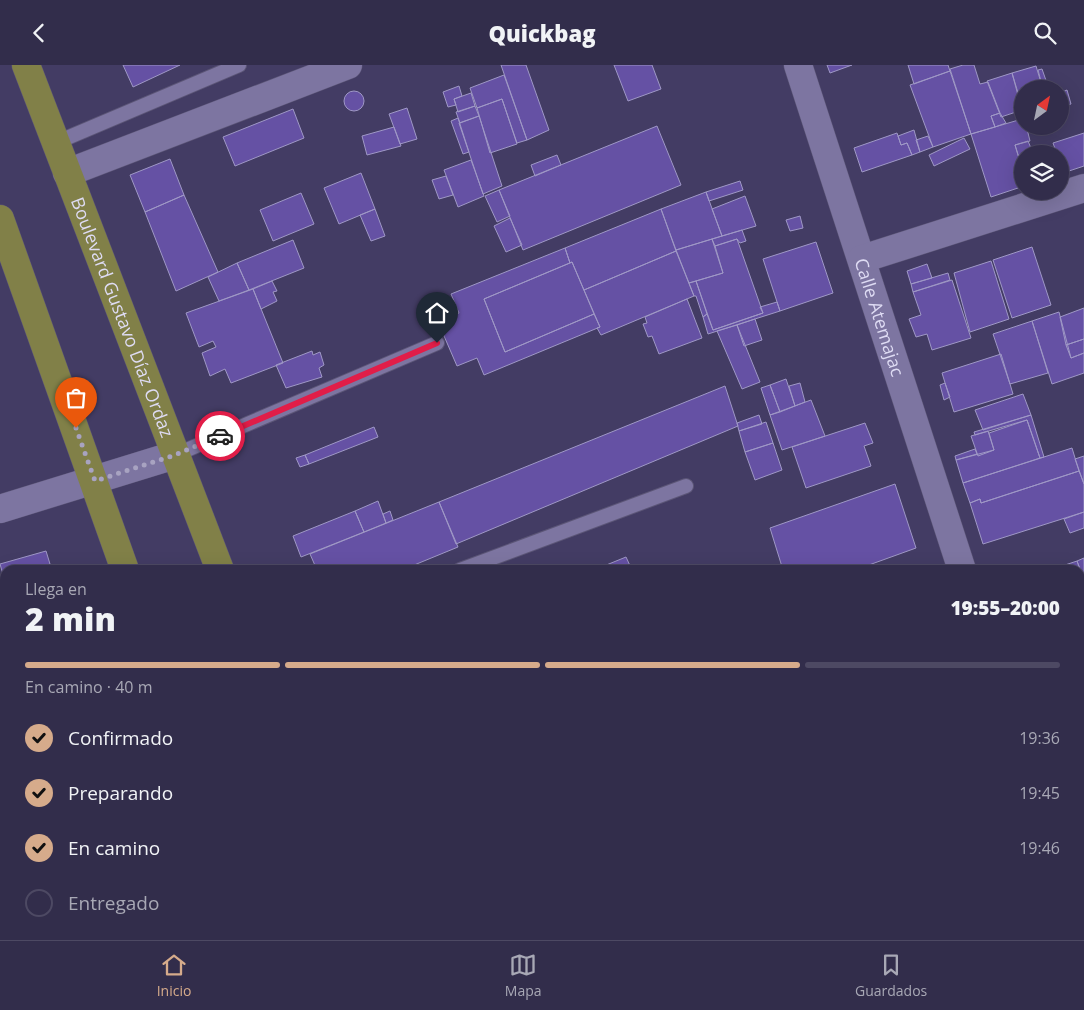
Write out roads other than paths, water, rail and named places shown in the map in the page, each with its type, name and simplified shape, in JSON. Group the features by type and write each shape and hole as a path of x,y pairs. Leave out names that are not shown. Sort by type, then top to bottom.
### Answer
{"main road":[{"name":"Boulevard Gustavo Díaz Ordaz","path":"26,65 218,565"},
{"path":"0,219 95,481 123,565"}],"street":[{"path":"67,173 348,65"},
{"name":"Calle Atemajac","path":"798,65 960,565"},
{"path":"862,259 1084,188"},
{"path":"0,509 175,455"}],"lane":[{"path":"55,143 239,65"},
{"path":"175,455 437,343"},
{"path":"473,565 686,486"}]}
